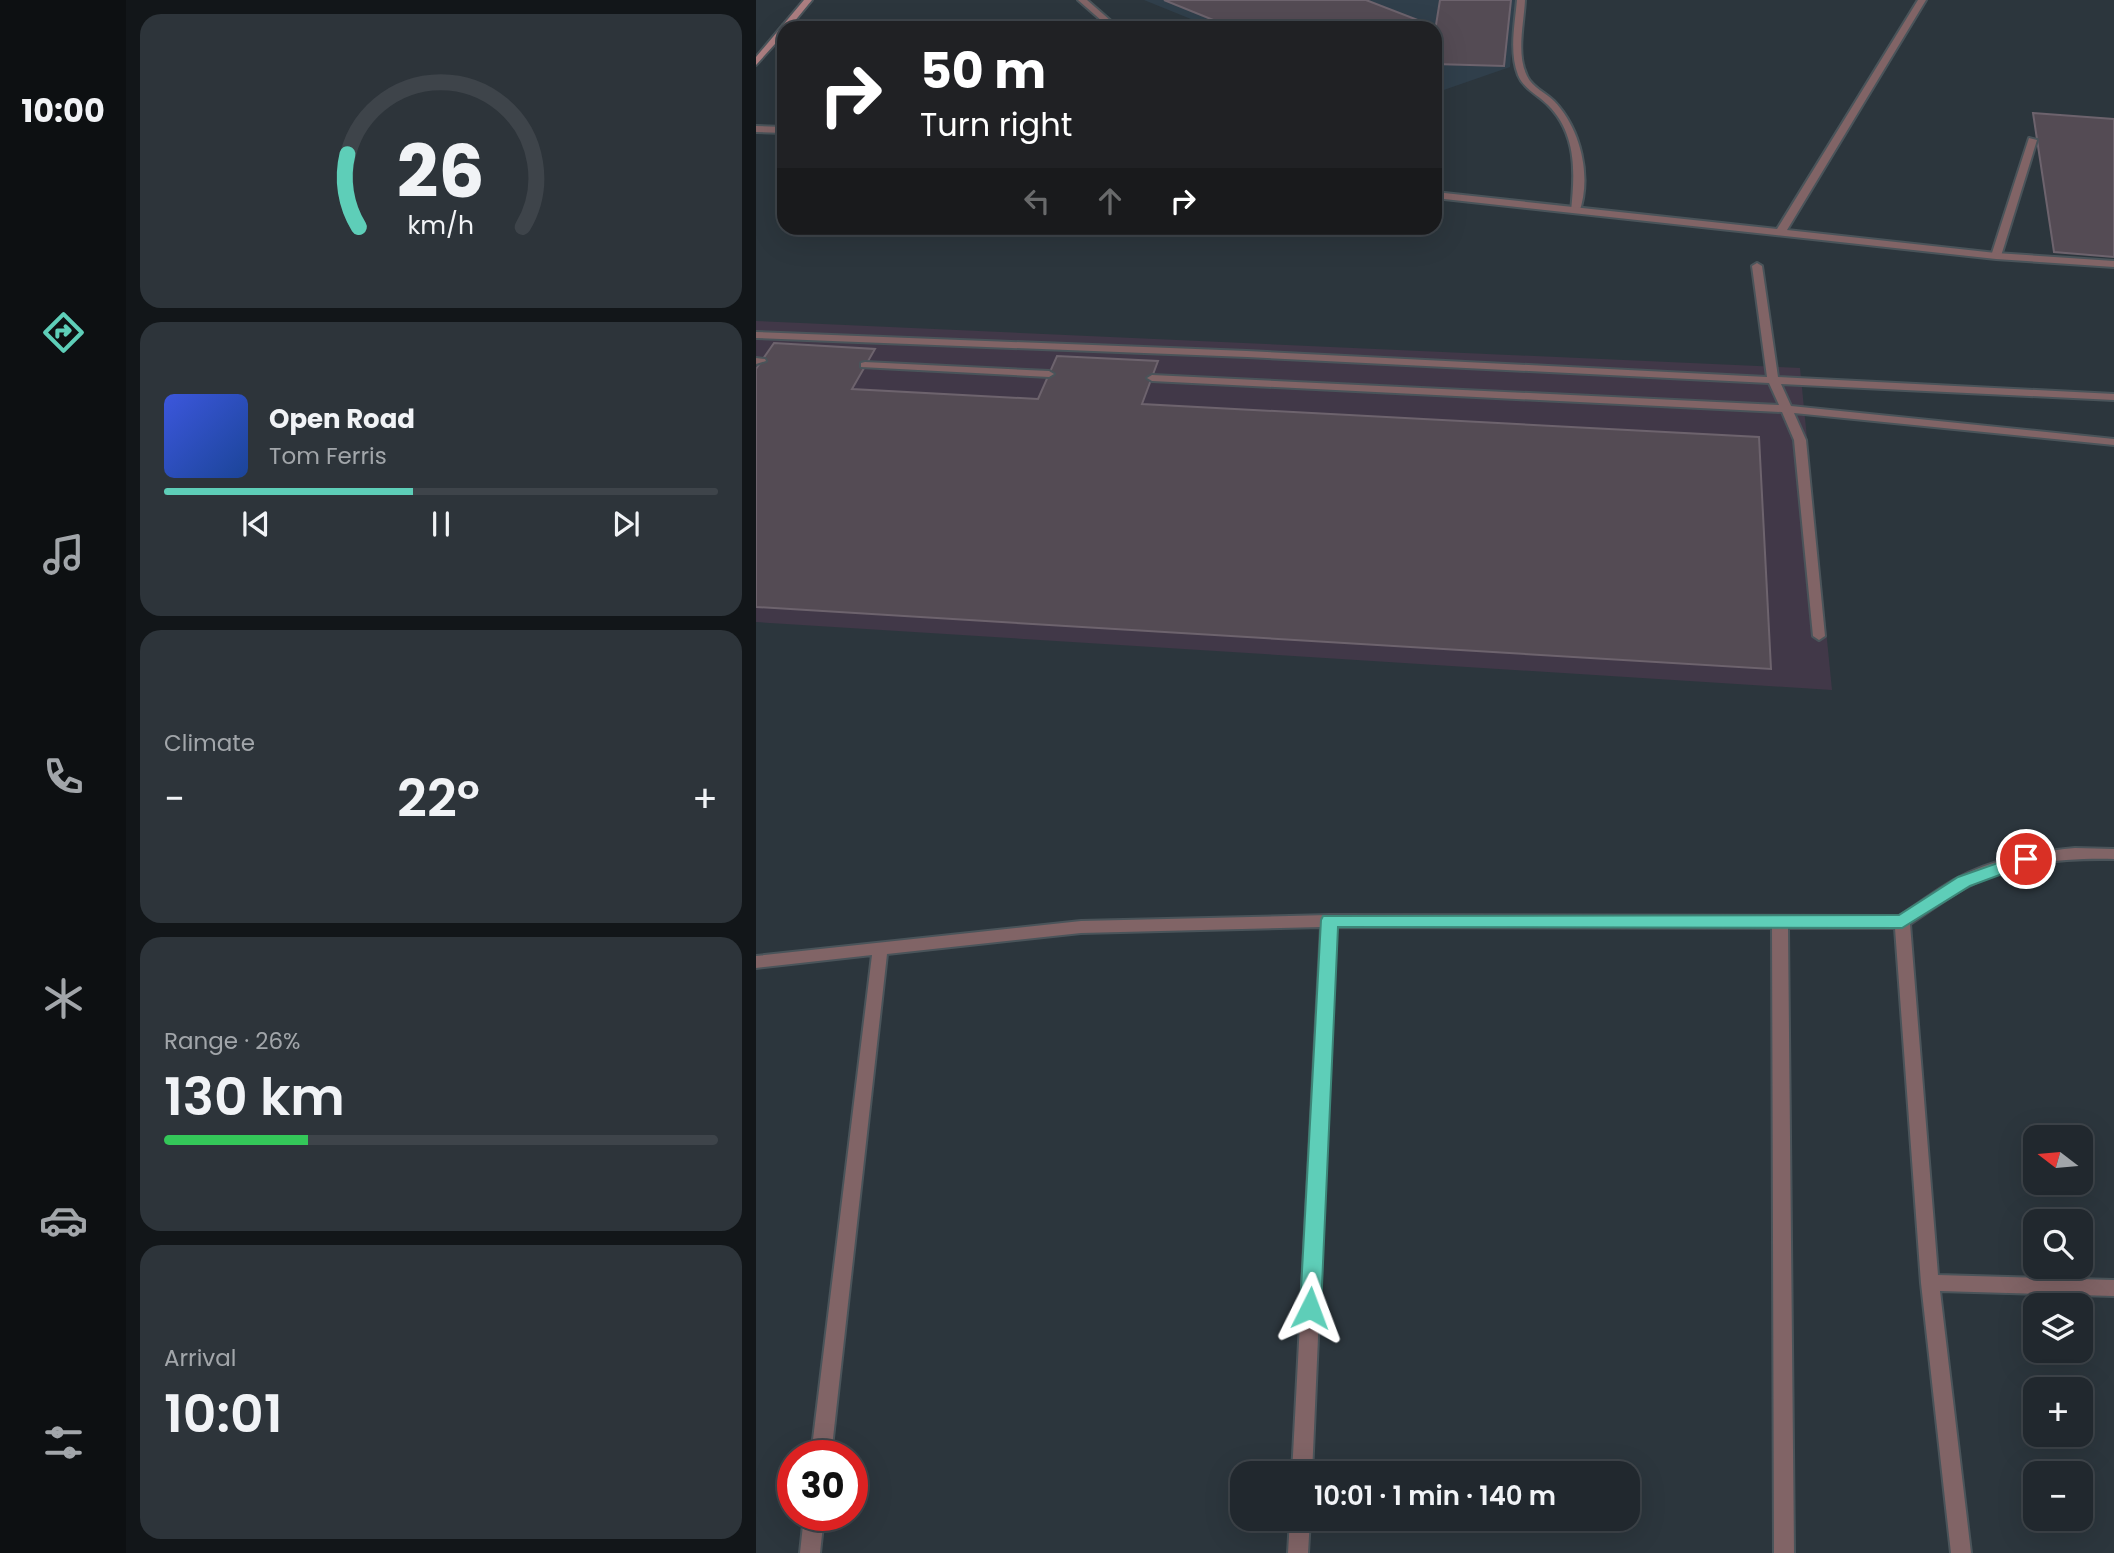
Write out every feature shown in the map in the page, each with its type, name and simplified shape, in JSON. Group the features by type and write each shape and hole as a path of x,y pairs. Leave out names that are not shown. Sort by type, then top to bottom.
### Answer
{"main road":[{"path":"790,21 808,0"},
{"path":"756,62 777,37"}],"street":[{"path":"1082,0 1107,21"},
{"path":"1521,0 1518,62 1523,79 1553,106 1572,133 1580,161 1576,211"},
{"path":"1780,233 1922,0"},
{"path":"756,129 777,130"},
{"path":"1996,256 2032,140"},
{"path":"1442,196 1996,256 2114,264"},
{"path":"1757,266 1773,379 1800,440 1819,636"},
{"path":"756,335 1773,379 2114,397"},
{"path":"865,365 1049,374"},
{"path":"1152,378 1787,409 2114,442"},
{"path":"756,962 1081,927 1329,920 1902,922 1964,881 2026,859 2085,852 2114,854"},
{"path":"1303,1461 1329,920"},
{"path":"1780,922 1784,1553"},
{"path":"1902,922 1930,1283 1961,1553"},
{"path":"823,1440 880,949"},
{"path":"1930,1283 2114,1288"},
{"path":"810,1553 812,1531"},
{"path":"1298,1553 1299,1531"}],"shaded area":[{"path":"1144,0 1516,0 1510,67 1442,91 1442,21 1196,21"},
{"path":"756,321 1800,368 1832,690 756,622"}],"building":[{"path":"1164,0 1366,0 1420,21 1216,21"},
{"path":"1440,0 1511,0 1504,66 1442,64 1442,21 1437,21"},
{"path":"2033,113 2114,119 2114,257 2054,252"},
{"path":"774,343 875,349 852,389 1038,399 1057,356 1158,361 1142,404 1759,437 1771,669 756,607 756,369"}],"route":[{"path":"1310,1308 1329,920 1902,922 1964,881 2026,859"}]}
